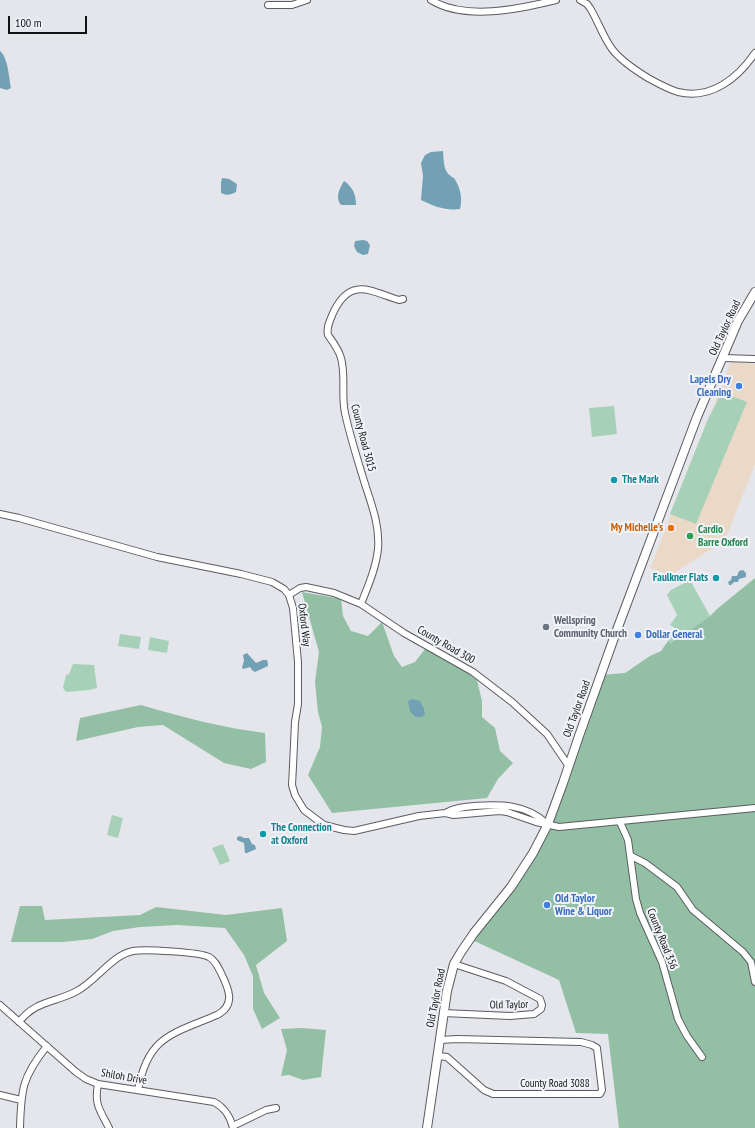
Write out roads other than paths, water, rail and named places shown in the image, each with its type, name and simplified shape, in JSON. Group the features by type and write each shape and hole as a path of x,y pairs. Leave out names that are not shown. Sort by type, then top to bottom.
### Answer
{"street":[{"path":"268,5 292,5 307,0"},
{"path":"432,0 452,9 469,11 513,8 556,0"},
{"path":"580,0 587,4 590,8 612,49 622,59 644,75 679,92 702,93 716,89 738,75 755,53"},
{"name":"County Road 3015","path":"361,604 372,577 378,549 376,524 373,505 349,430 343,402 343,368 341,357 327,331 338,302 344,295 352,290 368,289 398,300 403,299"},
{"name":"Old Taylor Road","path":"427,1128 443,1013 454,964 474,933 511,887 533,853 548,824 615,635 697,417 738,321 755,292"},
{"path":"723,358 755,359"},
{"name":"Oxford Way","path":"0,514 157,557 241,574 272,582 284,589 288,595 294,616 299,681 298,704 295,722 292,785 295,795 304,810 324,824 344,830 354,831 419,816 444,813 454,815 490,812 507,812 548,824"},
{"name":"County Road 300","path":"288,595 300,588 306,587 334,593 361,604 404,633 473,672 512,702 547,734 568,765"},
{"path":"548,824 559,827 755,808"},
{"name":"County Road 356","path":"620,822 628,840 636,899 640,912 662,962 678,1019 687,1036 702,1058"},
{"path":"631,856 645,863 676,887 693,910 743,952 751,962 755,982"},
{"path":"19,1022 29,1010 36,1006 77,991 118,958 128,952 144,950 208,956 214,961 229,990 229,1000 227,1006 223,1012 170,1035 157,1045 146,1061 141,1074 138,1090"},
{"name":"Old Taylor","path":"443,1013 510,1016 534,1014 541,1009 542,1005 540,999 506,981 454,964"},
{"name":"Shiloh Drive","path":"0,1005 76,1072 86,1079 98,1084 214,1102 224,1108 233,1127"},
{"name":"County Road 3088","path":"438,1056 447,1057 484,1090 493,1094 600,1094 602,1090 597,1048 592,1045 581,1042 457,1039 440,1040"},
{"path":"20,1128 22,1090 31,1066 47,1046"},
{"path":"98,1084 96,1095 97,1104 109,1128"},
{"path":"0,1095 21,1100"},
{"path":"233,1127 266,1110 276,1108"}],"water":[{"path":"0,51 5,58 9,73 11,88 7,90 0,88"},
{"path":"443,151 446,170 450,176 454,178 458,185 461,197 460,209 440,208 421,200 423,176 421,163 425,155 431,152"},
{"path":"222,178 229,179 237,184 236,192 228,195 221,193"},
{"path":"344,181 350,186 353,192 356,205 341,205 339,202 338,193"},
{"path":"355,241 367,241 370,245 368,254 363,255 357,252 354,246"},
{"path":"743,570 746,573 746,577 729,585 728,582 731,580 732,576 737,576 739,571"},
{"path":"247,653 256,663 267,660 268,666 255,672 250,667 243,669 243,655"},
{"path":"412,699 420,701 425,715 415,717 410,711 408,701"},
{"path":"240,836 249,838 252,844 255,845 256,849 245,853 244,843 237,840 237,837"}],"place":[{"name":"Lapels Dry Cleaning","path":"739,386"},
{"name":"The Mark","path":"614,480"},
{"name":"My Michelle's","path":"671,528"},
{"name":"Cardio Barre Oxford","path":"690,536"},
{"name":"Faulkner Flats","path":"716,578"},
{"name":"Wellspring Community Church","path":"546,627"},
{"name":"Dollar General","path":"638,635"},
{"name":"The Connection at Oxford","path":"263,834"},
{"name":"Old Taylor Wine & Liquor","path":"547,905"}]}
